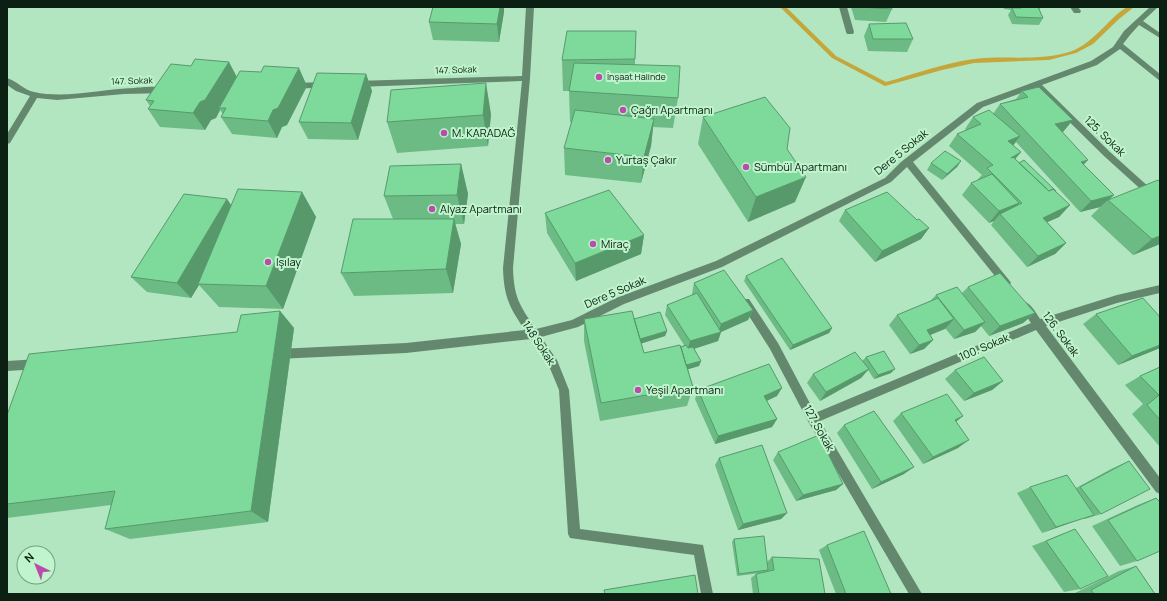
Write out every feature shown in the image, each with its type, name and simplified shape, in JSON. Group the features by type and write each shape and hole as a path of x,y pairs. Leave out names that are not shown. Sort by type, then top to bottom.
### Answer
{"street":[{"name":"148 Sokak","path":"530,7 526,78 508,268 509,289 515,307 553,363 564,390 574,534 699,550 707,594"},
{"path":"843,7 850,32"},
{"name":"Dere 5 Sokak","path":"270,354 406,348 534,334 574,324 620,301 719,264 888,180 980,104 1094,63 1116,49 1138,22 1154,7"},
{"path":"1138,22 1160,36"},
{"path":"1119,45 1160,78"},
{"name":"147. Sokak","path":"350,84 526,78"},
{"name":"147. Sokak","path":"7,81 16,89 34,96 56,97 110,92 174,89"},
{"path":"286,86 334,84"},
{"name":"125. Sokak","path":"1036,84 1107,154 1160,202"},
{"path":"7,141 34,96"},
{"name":"126. Sokak","path":"908,162 1039,324 1160,488"},
{"path":"719,264 728,276"},
{"name":"100. Sokak","path":"813,419 1039,324 1117,299 1160,289"},
{"name":"127. Sokak","path":"740,295 774,346 813,419 916,594"},
{"path":"7,366 47,364"}],"building":[{"path":"433,7 500,7 497,24 429,22"},
{"path":"860,7 891,7 892,9"},
{"path":"1019,7 1038,7 1043,18 1016,17 1012,8 1021,8"},
{"path":"906,23 913,39 873,39 869,24"},
{"path":"567,31 636,31 635,59 562,60"},
{"path":"195,59 229,62 205,100 200,102 193,113 148,109 154,101 146,100 171,64 191,66"},
{"path":"574,63 680,66 678,98 569,91"},
{"path":"264,66 299,68 278,108 273,110 268,121 221,117 226,108 219,108 240,71 261,72"},
{"path":"317,73 366,74 351,123 299,122"},
{"path":"486,83 483,115 387,122 391,90"},
{"path":"1039,87 1073,120 1055,124 1088,160 1081,162 1114,195 1091,201 1000,104 1028,97 1022,91"},
{"path":"765,97 790,128 787,149 806,177 756,197 703,117"},
{"path":"575,110 654,119 644,157 564,148"},
{"path":"989,110 1020,136 1008,141 1021,152 1011,158 1013,157 1049,191 1053,189 1070,205 1043,218 1066,243 1038,256 1000,214 1022,203 987,168 993,165 957,134 981,124 973,117"},
{"path":"945,151 961,161 947,174 931,163"},
{"path":"1024,160 1056,191 1053,189 1049,191 1019,163"},
{"path":"461,164 457,195 384,196 390,166"},
{"path":"992,174 1019,203 999,211 971,183"},
{"path":"1158,180 1160,182 1160,236 1152,239 1108,200"},
{"path":"238,189 302,192 266,286 198,284"},
{"path":"609,190 644,235 575,263 545,213"},
{"path":"887,192 917,220 919,219 929,228 882,251 845,210"},
{"path":"184,194 227,199 177,283 131,277"},
{"path":"353,219 454,219 446,269 341,273"},
{"path":"782,258 832,328 793,345 746,276"},
{"path":"724,270 753,310 721,324 694,283"},
{"path":"1000,273 1035,313 1000,326 968,287"},
{"path":"957,287 985,322 964,330 936,295"},
{"path":"697,293 721,332 690,341 667,305"},
{"path":"938,298 954,319 927,330 933,340 919,345 897,315"},
{"path":"1143,298 1160,317 1160,345 1132,356 1096,314"},
{"path":"280,311 251,511 105,529 115,491 7,504 7,415 29,354 237,332 241,315"},
{"name":"Yeşil Apartmanı","path":"632,311 644,353 680,345 693,387 601,403 584,319"},
{"path":"660,312 667,331 640,339 634,319"},
{"path":"686,345 688,348 693,347 701,361 686,365 681,347"},
{"path":"884,351 895,369 878,375 866,357"},
{"path":"855,352 869,369 826,392 813,374"},
{"path":"984,357 1003,381 974,393 955,370"},
{"path":"769,364 782,388 764,396 777,419 718,436 698,390"},
{"path":"1160,367 1160,420 1147,405 1159,395 1140,376"},
{"path":"947,394 963,416 955,420 969,440 933,457 901,413"},
{"path":"874,411 914,467 881,482 844,425"},
{"path":"819,435 843,484 803,495 778,452"},
{"path":"762,445 787,513 743,524 719,458"},
{"path":"1129,461 1150,489 1101,514 1080,487"},
{"path":"1067,475 1094,515 1056,527 1030,487"},
{"path":"1156,498 1160,502 1160,551 1137,561 1108,520"},
{"path":"1075,529 1108,576 1080,589 1046,541"},
{"path":"864,531 891,594 846,594 827,545"},
{"path":"764,536 768,570 739,574 734,539"},
{"path":"772,557 819,559 825,594 759,594 756,574 774,570"},
{"path":"1136,566 1155,594 1094,594 1091,590"},
{"path":"695,575 698,594 605,594 604,590"}],"waterway":[{"path":"783,7 834,57 885,84 941,68 974,61 1037,59 1062,56 1083,48 1098,37 1123,12 1131,7"}],"place":[{"name":"İnşaat Halinde","path":"599,77"},
{"name":"Çağrı Apartmanı","path":"623,110"},
{"name":"M. KARADAĞ","path":"444,133"},
{"name":"Yurtaş Çakır","path":"608,160"},
{"name":"Sümbül Apartmanı","path":"746,167"},
{"name":"Alyaz Apartmanı","path":"432,209"},
{"name":"Miraç","path":"593,244"},
{"name":"Işılay","path":"268,262"},
{"name":"Yeşil Apartmanı","path":"638,390"}]}
